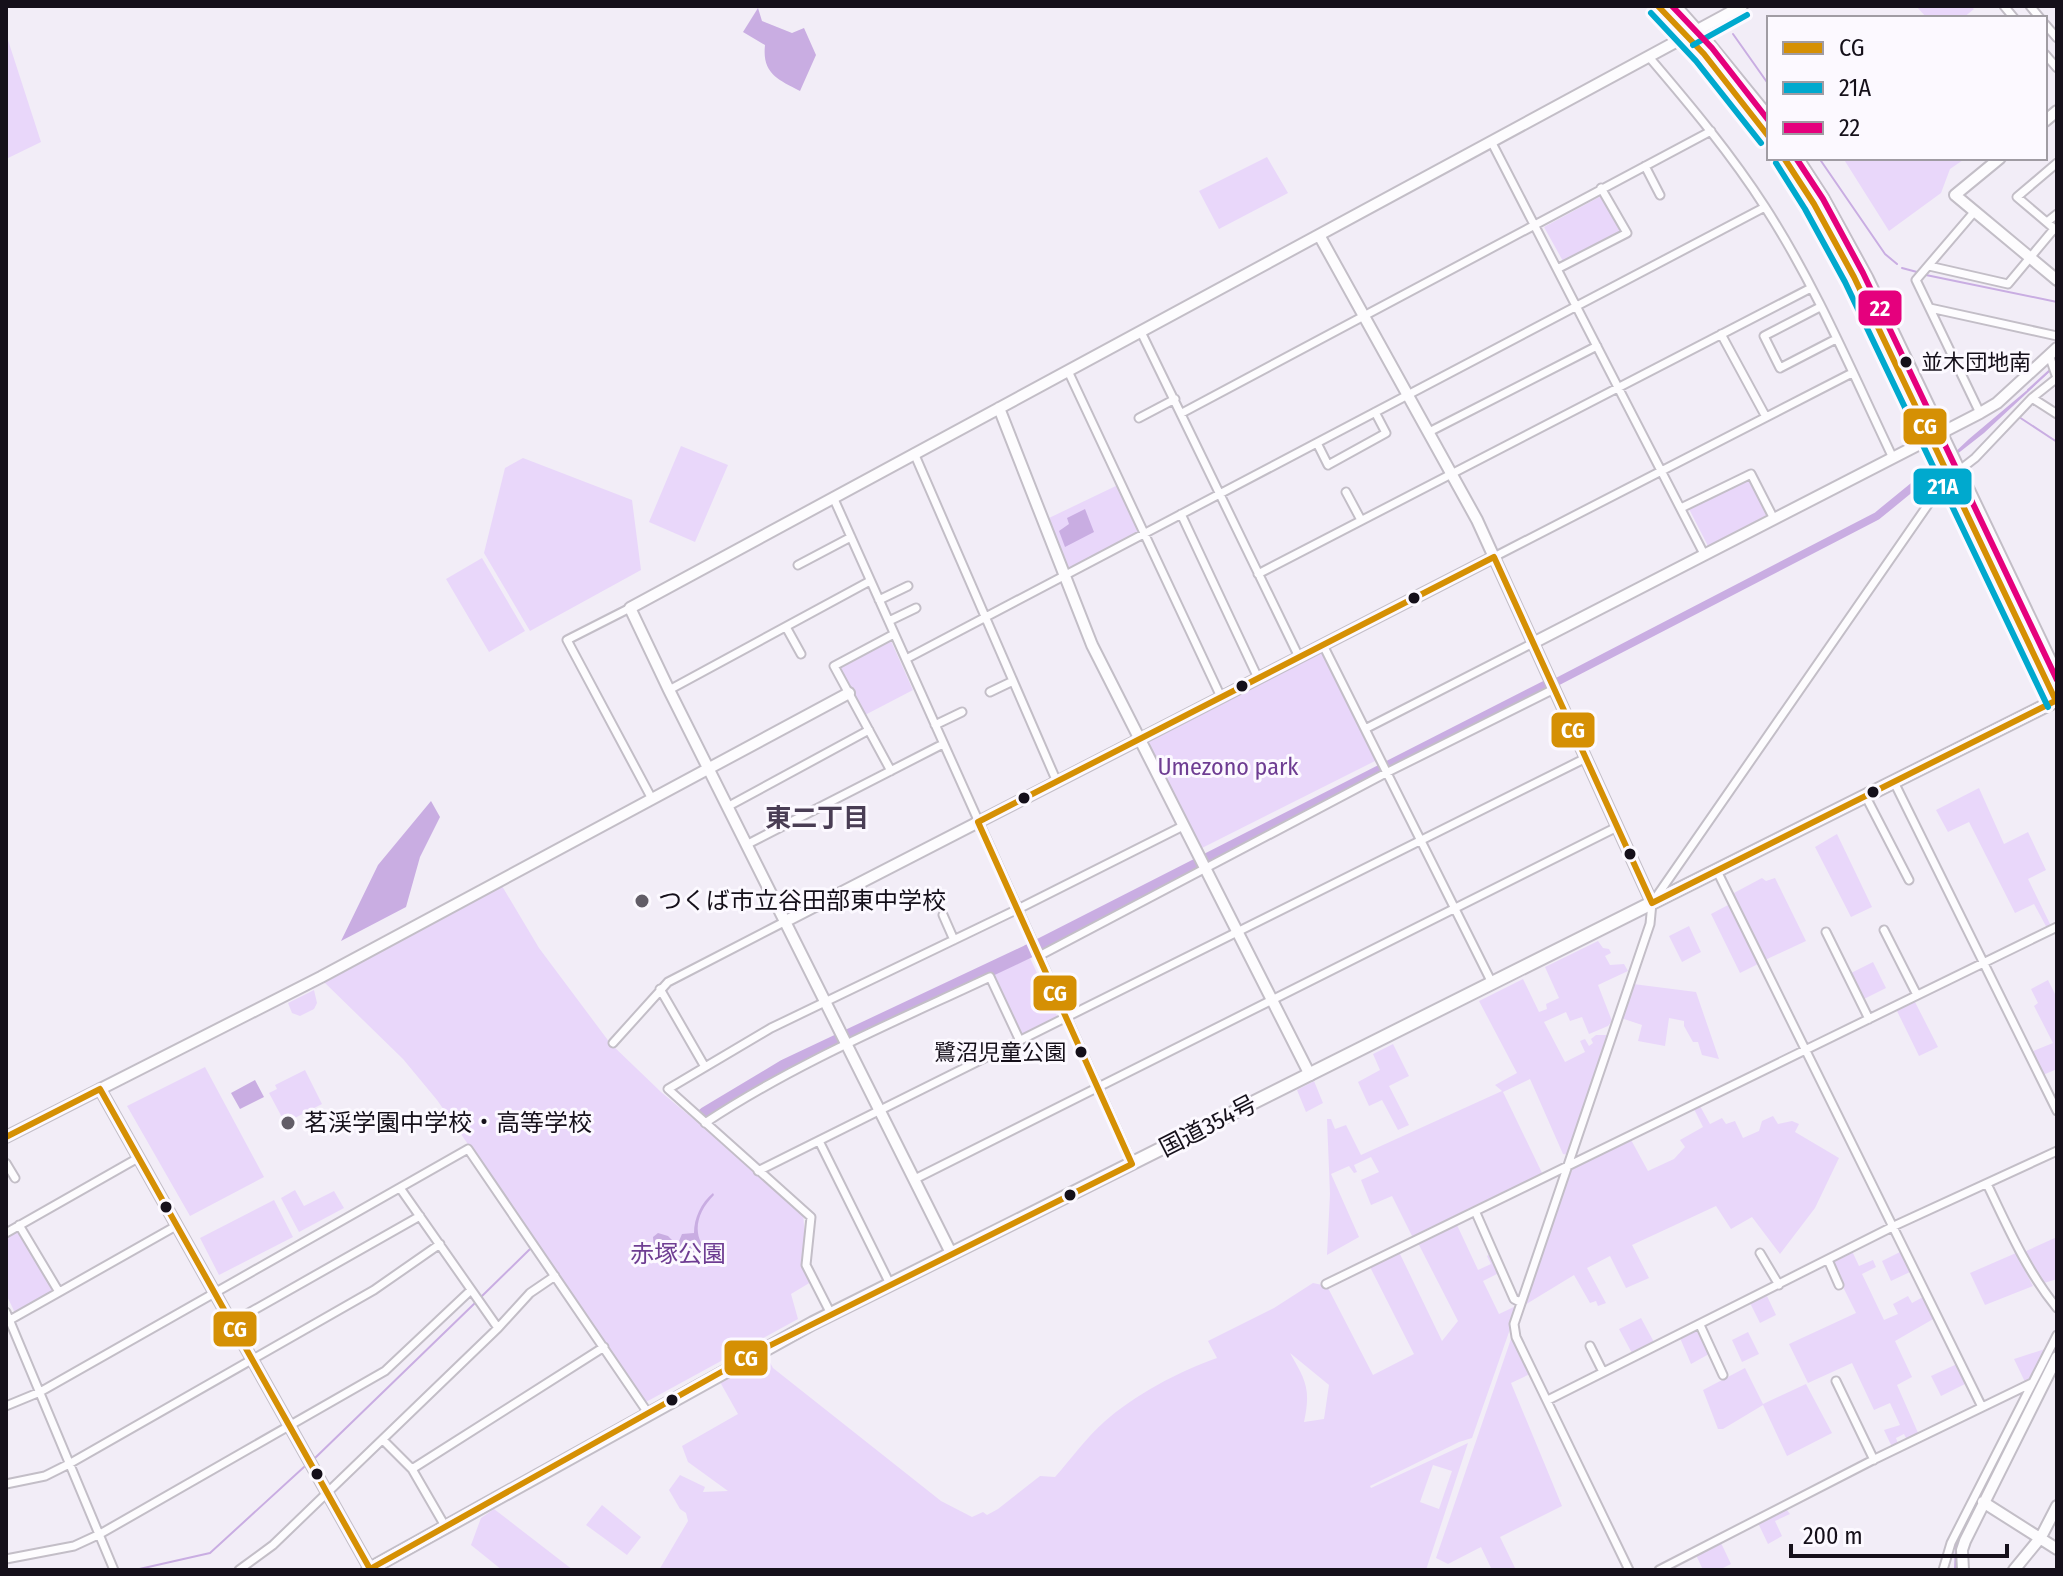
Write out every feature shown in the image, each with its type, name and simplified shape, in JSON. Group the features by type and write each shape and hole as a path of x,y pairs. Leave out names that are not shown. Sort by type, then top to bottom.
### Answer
{"highway":[{"name":"国道354号","path":"369,1570 831,1314 2057,701"}],"main road":[{"path":"1658,6 1693,33 1767,116"},
{"path":"1675,6 1767,134"},
{"path":"1785,160 1814,204 1854,277 1936,436"},
{"path":"1798,160 1867,278 2057,701"},
{"path":"1954,474 2057,675"}],"street":[{"path":"652,799 567,640 1492,143 1737,7"},
{"path":"1649,57 1711,131 1765,207 1811,288 1893,458"},
{"path":"1182,413 1711,131"},
{"path":"1492,143 1704,554"},
{"path":"1998,160 1955,195 2057,280"},
{"path":"1929,266 2008,284 2029,256 2056,230 2017,197 2057,163"},
{"path":"1645,166 1660,195"},
{"path":"1557,269 1627,233 1601,188"},
{"path":"906,659 1765,207"},
{"path":"1975,211 1916,280 1980,413"},
{"path":"2047,222 2057,214"},
{"path":"1319,235 1452,473 1494,557 1652,903"},
{"path":"1258,574 1811,288"},
{"path":"1820,307 1764,336 1780,368 1836,339"},
{"path":"1930,308 2057,336"},
{"path":"1141,332 1299,657"},
{"path":"1721,334 1766,417"},
{"path":"1429,432 1597,346"},
{"path":"1365,729 1980,413 2054,366"},
{"path":"1629,1570 1515,1333 1514,1324 1650,924 1652,903 1943,483 1975,458 2032,398 2054,366"},
{"path":"1068,371 1221,697"},
{"path":"613,1043 660,989 786,921 1852,373"},
{"path":"2032,398 2057,414"},
{"path":"1139,418 1175,399"},
{"path":"999,408 1092,645 1310,1075"},
{"path":"1317,443 1328,465 1386,433 1375,412"},
{"path":"914,453 1057,782"},
{"path":"1681,508 1751,474 1774,519"},
{"path":"1346,492 1361,520"},
{"path":"833,497 1132,1164"},
{"path":"1181,514 1258,678"},
{"path":"798,565 851,537"},
{"path":"669,690 870,581"},
{"path":"879,600 908,586"},
{"path":"630,608 951,1253"},
{"path":"889,621 916,608"},
{"path":"786,627 801,654"},
{"path":"891,771 834,666 894,634"},
{"path":"1323,645 1492,983"},
{"path":"990,692 1013,681"},
{"path":"1038,956 1553,685"},
{"path":"6,1137 321,977 849,693"},
{"path":"935,725 962,712"},
{"path":"727,807 869,730"},
{"path":"746,845 943,744"},
{"path":"758,1171 1586,758"},
{"path":"1894,782 2057,1111"},
{"path":"1866,797 1909,880"},
{"path":"831,1314 806,1265 811,1217 668,1089 771,1028 1183,826"},
{"path":"915,1179 1617,827"},
{"path":"1717,871 1982,1407"},
{"path":"943,915 954,940"},
{"path":"1326,1284 2057,927"},
{"path":"1884,930 1917,995"},
{"path":"1826,932 1869,1019"},
{"path":"705,1123 844,1039 990,977 1020,1041"},
{"path":"660,989 705,1067"},
{"path":"100,1089 369,1570"},
{"path":"819,1141 890,1284"},
{"path":"6,1406 40,1392 468,1149 648,1413"},
{"path":"1548,1400 1894,1226 2057,1151"},
{"path":"6,1233 138,1158"},
{"path":"6,1163 15,1178"},
{"path":"1987,1184 2026,1264 2039,1287 2057,1308"},
{"path":"400,1188 498,1328"},
{"path":"1476,1213 1514,1299 1520,1302"},
{"path":"231,1323 420,1216"},
{"path":"19,1225 59,1292"},
{"path":"114,1570 7,1318 176,1226"},
{"path":"6,1484 45,1476 69,1464 374,1290 440,1244"},
{"path":"1760,1253 1779,1285"},
{"path":"1828,1260 1839,1285"},
{"path":"239,1570 273,1545 498,1328 530,1293 555,1276"},
{"path":"6,1559 74,1546 100,1534 385,1371 471,1290"},
{"path":"1700,1325 1723,1375"},
{"path":"1943,1570 1951,1543 2057,1335"},
{"path":"1590,1346 1603,1372"},
{"path":"412,1469 604,1347"},
{"path":"1963,1570 1962,1550 1983,1502 2057,1357"},
{"path":"1836,1381 1874,1460"},
{"path":"1659,1570 2032,1383"},
{"path":"383,1440 412,1469 445,1526"},
{"path":"1983,1502 2057,1549"},
{"path":"2014,1570 2041,1537 2057,1506"}],"green space":[{"path":"1916,6 1971,6 1974,9 1965,16 1925,16"},
{"path":"6,34 41,142 6,159"},
{"path":"1267,157 1288,193 1219,229 1199,191"},
{"path":"1844,160 1963,160 1950,169 1941,193 1889,231"},
{"path":"1601,196 1621,232 1564,263 1544,227"},
{"path":"681,446 728,465 695,542 649,522"},
{"path":"523,458 632,500 641,570 530,631 484,553 505,468"},
{"path":"1749,475 1769,514 1708,546 1688,507"},
{"path":"1120,484 1140,532 1069,569 1049,518"},
{"path":"482,558 525,631 489,652 446,579"},
{"path":"891,641 913,690 865,715 838,667"},
{"name":"Umezono park","path":"1322,652 1377,760 1200,849 1148,747 1151,738"},
{"path":"1979,788 2004,844 2028,832 2046,870 2028,879 2051,926 2047,928 2034,904 2015,913 1969,822 1948,832 1936,810"},
{"path":"1837,834 1872,907 1851,917 1815,847"},
{"path":"1762,878 1766,881 1775,878 1806,941 1765,960 1732,894"},
{"name":"赤塚公園","path":"502,886 539,948 610,1043 661,1092 803,1210 811,1282 791,1294 798,1319 646,1402 604,1347 524,1224 437,1100 403,1059 324,982"},
{"path":"1730,904 1760,963 1740,973 1711,914"},
{"path":"1689,926 1701,952 1682,962 1669,936"},
{"path":"1598,941 1611,953 1605,956 1610,965 1624,964 1628,971 1598,985 1612,1021 1589,1034 1582,1017 1570,1021 1566,1012 1544,1022 1565,1062 1585,1052 1580,1041 1585,1039 1589,1046 1596,1035 1607,1035 1569,1155 1563,1154 1530,1079 1503,1092 1543,1175 1413,1238 1392,1196 1371,1205 1361,1180 1379,1172 1371,1157 1354,1165 1357,1172 1354,1173 1349,1166 1331,1174 1359,1237 1327,1255 1330,1194 1327,1119 1331,1119 1335,1129 1346,1125 1361,1155 1502,1091 1495,1085 1517,1073 1479,1001 1523,979 1539,1012 1547,1009 1546,1004 1559,998 1545,967"},
{"path":"1030,958 1058,1018 1022,1036 993,975"},
{"path":"1873,962 1886,988 1864,999 1851,973"},
{"path":"2048,980 2057,998 2057,1069 2043,1075 2031,1052 2053,1043 2034,1006 2038,1003 2031,989"},
{"path":"1633,984 1696,992 1719,1059 1702,1055 1698,1042 1693,1042 1684,1021 1669,1018 1665,1046 1638,1041 1642,1025 1621,1018"},
{"path":"314,990 317,1003 314,1009 300,1016 292,1013 288,1003"},
{"path":"1914,1000 1938,1047 1919,1056 1896,1009"},
{"path":"1393,1044 1409,1076 1389,1086 1409,1125 1398,1130 1382,1100 1369,1106 1358,1082 1380,1070 1373,1054"},
{"path":"205,1067 264,1177 190,1216 127,1106"},
{"path":"305,1070 322,1104 285,1123 269,1093 277,1089 275,1085"},
{"path":"1314,1081 1323,1103 1306,1112 1297,1090"},
{"path":"1700,1106 1710,1124 1722,1118 1726,1124 1735,1121 1743,1138 1759,1131 1762,1121 1773,1116 1778,1124 1792,1121 1799,1124 1795,1132 1839,1158 1815,1208 1780,1254 1752,1217 1731,1229 1716,1206 1632,1245 1649,1278 1626,1288 1610,1256 1587,1268 1606,1303 1598,1306 1596,1301 1590,1303 1574,1275 1523,1306 1570,1168 1630,1138 1648,1171 1674,1159 1685,1147 1680,1140 1703,1127 1694,1109"},
{"path":"295,1190 304,1206 334,1191 344,1208 299,1232 281,1198"},
{"path":"274,1200 293,1237 219,1275 200,1238"},
{"path":"1457,1225 1478,1270 1491,1264 1487,1256 1490,1254 1499,1273 1483,1281 1499,1314 1516,1306 1472,1438 1370,1486 1468,1443 1426,1570 659,1570 688,1521 686,1513 680,1509 669,1490 680,1475 705,1487 703,1492 728,1491 688,1462 682,1446 738,1414 720,1382 767,1357 773,1368 941,1501 972,1517 983,1512 987,1515 1040,1476 1055,1477 1097,1428 1143,1393 1217,1358 1208,1341 1274,1308 1313,1283 1327,1286 1373,1375 1414,1354 1370,1267 1399,1252 1442,1341 1458,1321 1418,1243","holes":["1290,1353 1329,1385 1324,1419 1304,1422 1306,1386","1433,1465 1452,1471 1439,1509 1420,1502"]},
{"path":"19,1230 53,1290 15,1313 6,1294 6,1238"},
{"path":"2057,1237 2057,1279 2041,1284 2024,1252"},
{"path":"1852,1251 1859,1266 1873,1260 1876,1267 1862,1274 1884,1320 1898,1314 1893,1304 1908,1296 1912,1303 1923,1297 1935,1318 1895,1341 1912,1377 1897,1385 1919,1435 1907,1440 1904,1434 1896,1438 1898,1444 1892,1447 1884,1430 1900,1425 1890,1403 1874,1410 1852,1363 1808,1383 1789,1344 1856,1313 1832,1265 1833,1261"},
{"path":"1902,1251 1912,1271 1891,1281 1882,1261"},
{"path":"2016,1253 2033,1286 1985,1305 1970,1273"},
{"path":"1767,1296 1776,1315 1760,1323 1750,1303"},
{"path":"1641,1318 1655,1344 1633,1355 1619,1329"},
{"path":"1699,1329 1709,1354 1691,1364 1680,1338"},
{"path":"1748,1332 1759,1354 1742,1362 1732,1340"},
{"path":"1512,1336 1530,1374 1511,1383 1562,1506 1500,1537 1516,1570 1492,1570 1481,1547 1448,1564 1436,1558"},
{"path":"2048,1348 2031,1380 2025,1382 2014,1359"},
{"path":"1957,1364 1967,1383 1941,1396 1931,1376"},
{"path":"1745,1368 1763,1404 1806,1384 1832,1433 1787,1456 1763,1405 1718,1429 1703,1390"},
{"path":"602,1505 641,1537 627,1555 586,1525"},
{"path":"494,1509 573,1570 502,1570 471,1545 481,1518"},
{"path":"1786,1509 1790,1514 1775,1521 1782,1536 1768,1544 1758,1523"},
{"path":"1721,1543 1731,1564 1719,1570 1703,1570 1696,1555"}],"shaded area":[{"path":"758,8 762,21 792,33 804,28 816,55 800,91 773,74 766,62 765,45 743,32"},
{"path":"2057,365 1984,433 1933,473 1969,439"},
{"path":"1085,509 1094,532 1065,547 1059,531 1069,524 1067,518"},
{"path":"431,801 440,817 420,857 406,907 341,941 378,865"},
{"path":"255,1080 264,1097 240,1109 231,1093"},
{"path":"713,1193 699,1218 698,1226 701,1242 713,1256 707,1263 677,1258 654,1248 653,1237 658,1233 679,1241 682,1234 694,1233 699,1211"},
{"path":"2057,1341 2057,1349 1959,1544 1960,1570 1954,1570 1955,1543"}],"waterway":[{"path":"1733,34 1767,82"},
{"path":"1820,160 1885,254 1897,264"},
{"path":"1902,268 1917,272"},
{"path":"1926,275 2057,302"},
{"path":"2028,390 2050,370"},
{"path":"2019,417 2057,442"},
{"path":"1547,687 1877,516 1932,471"},
{"path":"705,1114 785,1066 1027,952 1547,687"},
{"path":"481,1297 530,1249"},
{"path":"315,1458 475,1303"},
{"path":"135,1570 210,1553 304,1467"}],"transit line":[{"name":"CG","path":"1658,6 1704,54 1767,134"},
{"name":"22","path":"1672,6 1712,48 1767,118"},
{"name":"21A","path":"1651,13 1696,61 1761,143"},
{"name":"21A","path":"1693,45 1747,15"},
{"name":"CG","path":"1785,160 1814,204 1854,277 2056,701"},
{"name":"22","path":"1797,160 1823,199 1863,273 2057,680"},
{"name":"21A","path":"1776,163 1845,282 2048,707"},
{"name":"CG","path":"1494,557 1652,903"},
{"name":"CG","path":"978,822 1494,557"},
{"name":"CG","path":"1652,903 2057,700"},
{"name":"CG","path":"978,822 1132,1164"},
{"name":"CG","path":"100,1089 370,1569"},
{"name":"CG","path":"6,1137 100,1089"},
{"name":"CG","path":"370,1569 757,1352 1132,1164"}],"place":[{"name":"並木団地南","path":"1906,362"},
{"name":"つくば市立谷田部東中学校","path":"642,901"},
{"name":"鷺沼児童公園","path":"1081,1052"},
{"name":"茗渓学園中学校・高等学校","path":"288,1123"}],"district":[{"name":"東二丁目","path":"817,818"}]}
